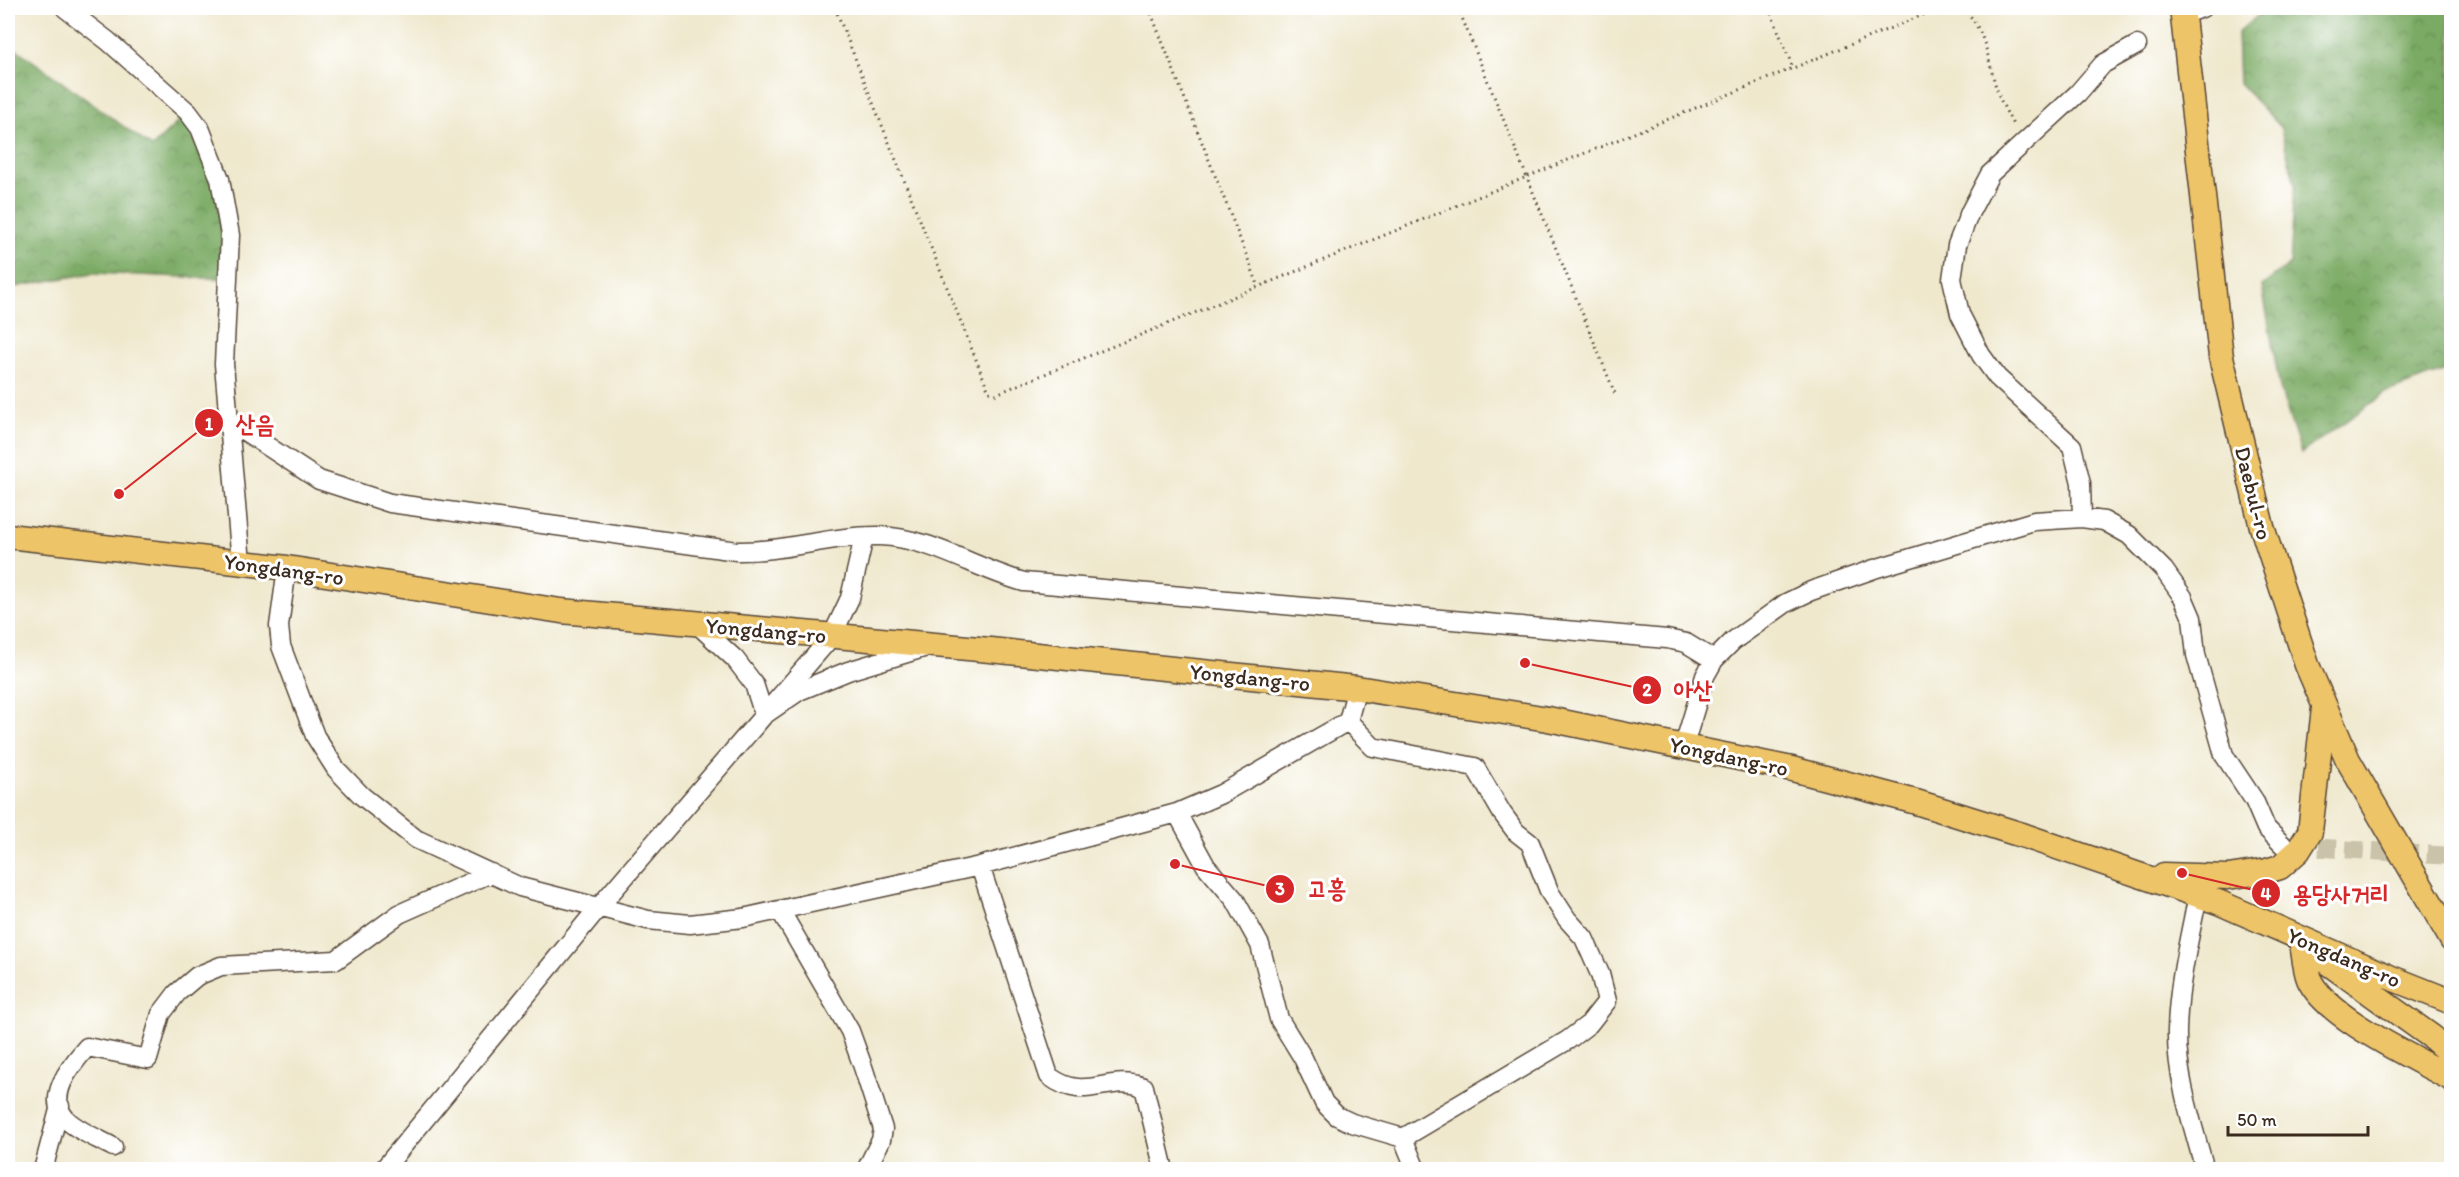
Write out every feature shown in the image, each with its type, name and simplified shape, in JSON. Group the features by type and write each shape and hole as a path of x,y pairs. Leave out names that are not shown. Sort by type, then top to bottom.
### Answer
{"main road":[{"name":"Daebul-ro","path":"2189,10 2221,357 2262,527 2307,665 2324,708 2348,760 2451,940"},
{"name":"Yongdang-ro","path":"8,536 286,568 561,611 933,645 1357,688 1548,719 1684,745 1792,769 1916,802 2198,895 2297,939 2451,1002"},
{"path":"2138,875 2228,877 2274,869 2292,858 2310,832 2324,708"},
{"path":"2297,939 2432,1037 2451,1055"},
{"path":"2297,939 2310,981 2334,1009 2352,1022 2451,1079"}],"street":[{"path":"65,8 108,41 188,112 210,149 220,179 230,235 224,364 241,563"},
{"path":"2082,518 2081,483 2072,446 1997,377 1981,355 1960,314 1952,279 1957,245 1970,212 1990,174 2078,93 2103,64 2137,45"},
{"path":"229,421 319,480 390,503 737,551 752,552 831,538 864,537 917,541 1024,582 1667,639 1686,643 1714,660"},
{"path":"1684,745 1705,676 1714,660 1733,641 1768,615 1811,591 1874,568 2034,521 2082,518 2104,521 2128,535 2164,570 2183,597 2192,618 2196,655 2224,755 2254,800 2266,828 2283,845"},
{"path":"383,1170 599,907 832,636 850,598 864,537"},
{"path":"286,568 279,626 281,646 315,736 336,769 362,796 416,839 520,887 648,920 690,924 743,918 980,866 1177,813 1240,783 1348,721 1357,688"},
{"path":"696,623 735,659 753,684 764,715"},
{"path":"764,715 799,691 848,671 933,645"},
{"path":"1177,813 1206,866 1235,900 1260,945 1279,1019 1303,1058 1324,1103 1337,1116 1352,1123 1403,1138 1568,1040 1589,1024 1607,1001 1600,974 1584,938 1567,919 1550,893 1530,843 1516,832 1502,813 1475,767 1373,747 1348,721"},
{"path":"980,866 1049,1076 1062,1086 1076,1090 1131,1082 1144,1087 1164,1170"},
{"path":"113,1147 66,1120 57,1095 70,1067 87,1047 148,1059 161,1014 177,993 197,976 221,966 336,960 399,914 491,873"},
{"path":"2198,895 2181,978 2177,1033 2185,1091 2205,1170"},
{"path":"780,910 850,1031 863,1067 883,1129 881,1140 866,1170"},
{"path":"43,1170 60,1106"},
{"path":"1403,1138 1416,1170"}],"path":[{"path":"835,8 989,392 996,394 1940,8"},
{"path":"1149,8 1259,287"},
{"path":"1458,8 1616,396"},
{"path":"1769,8 1793,68"},
{"path":"1962,8 1970,14 1979,31 1998,94 2023,145"}],"green space":[{"path":"2267,8 2451,8 2451,368 2387,392 2301,453 2280,388 2262,286 2290,264 2295,184 2280,126 2239,83 2237,33"},
{"path":"8,43 152,147 188,112 210,149 228,279 93,273 8,288"}],"tunnel":[{"path":"2292,846 2452,856"}],"place":[{"name":"산음","path":"119,494"},
{"name":"아산","path":"1525,663"},
{"name":"고흥","path":"1175,864"},
{"name":"용당사거리","path":"2182,873"}]}
